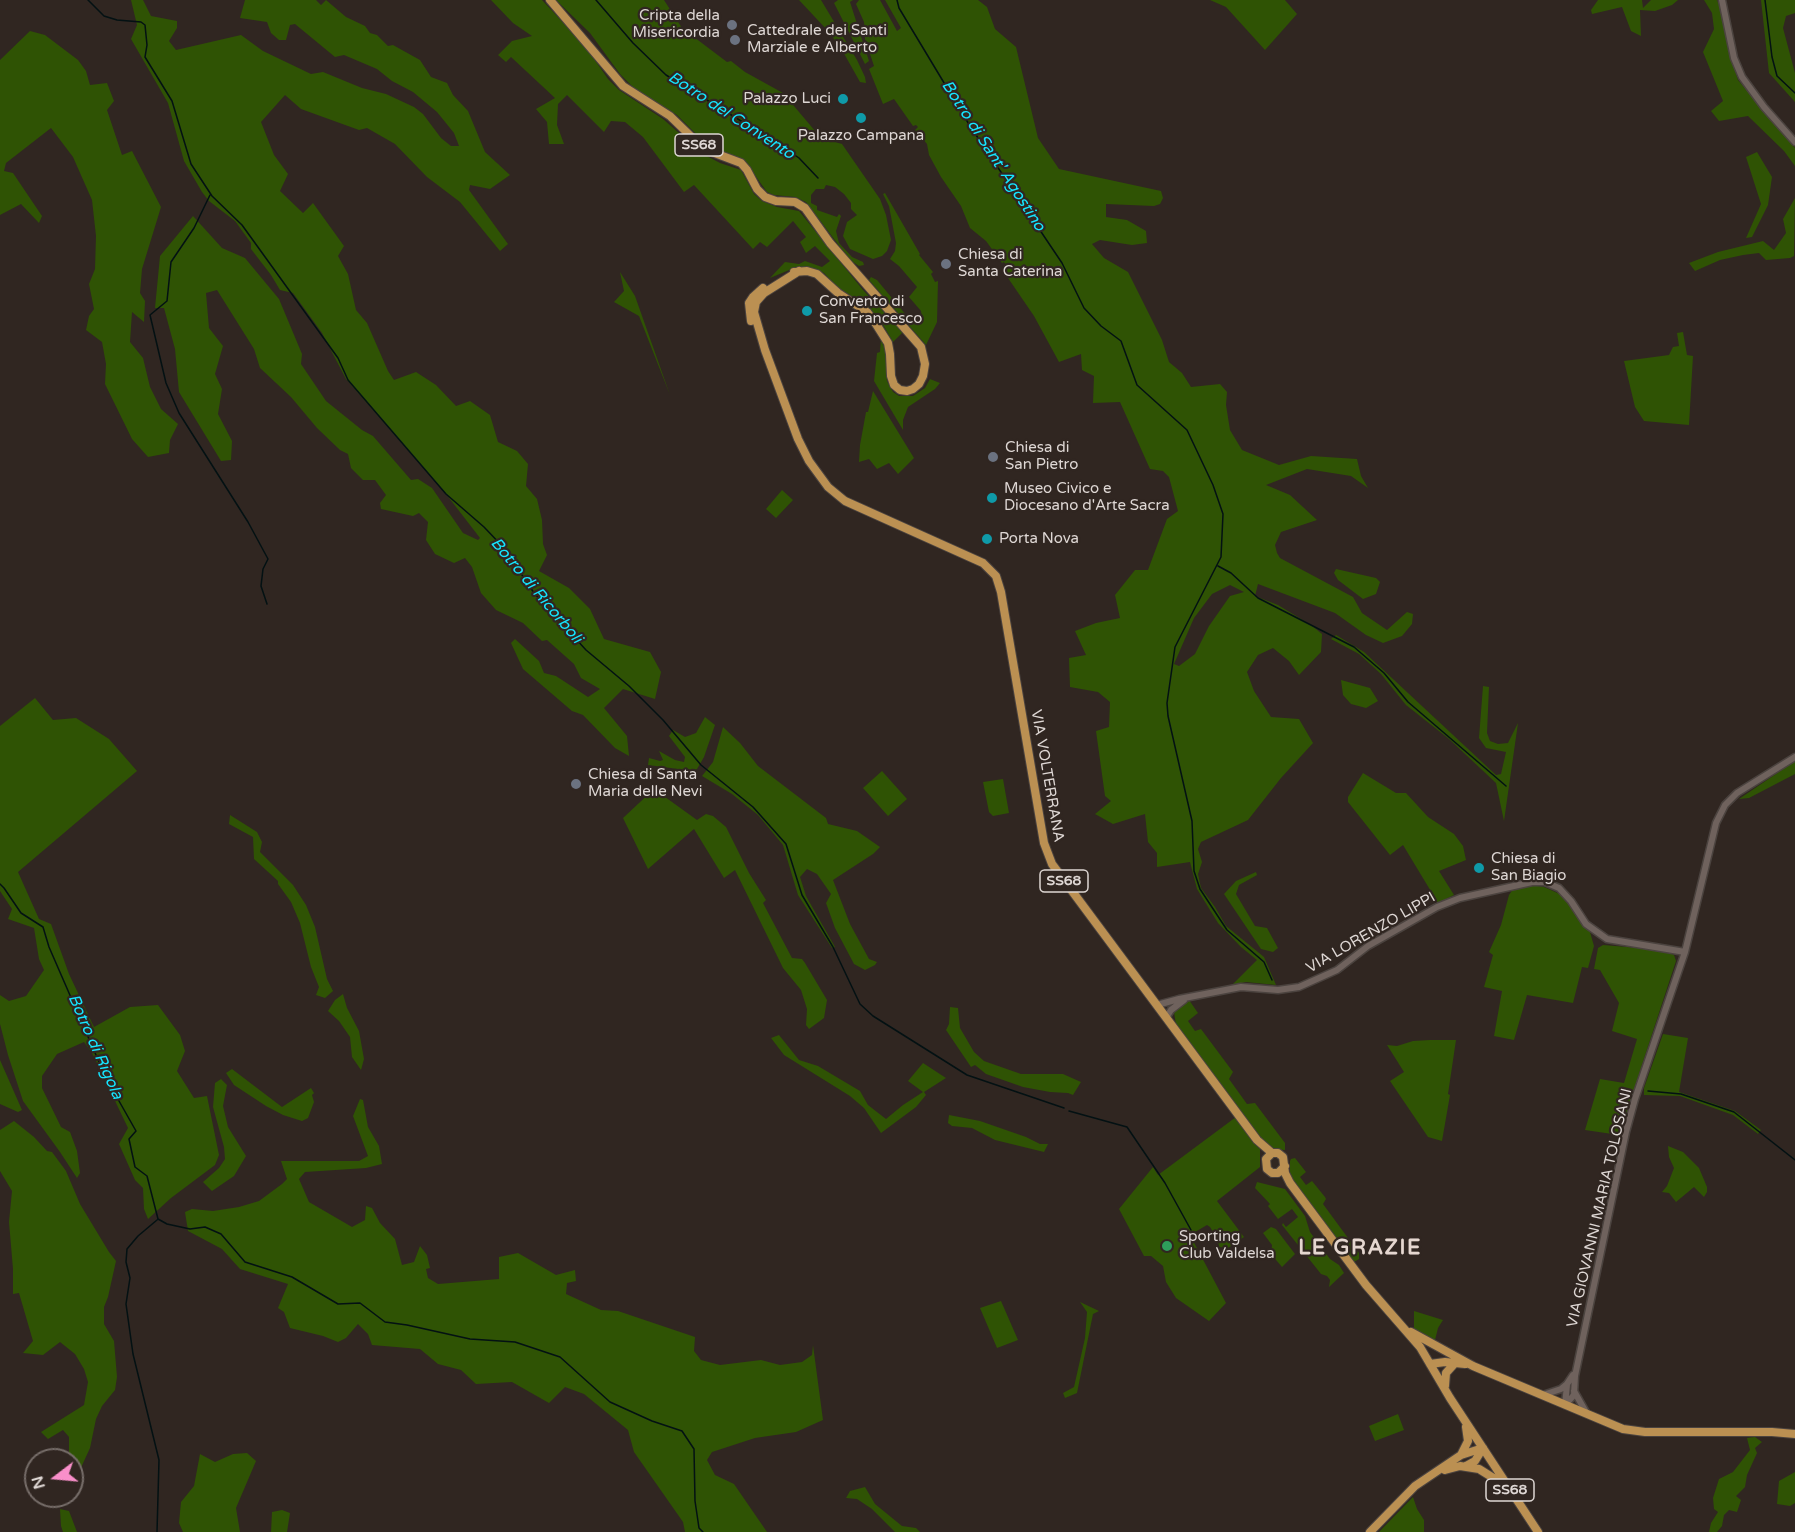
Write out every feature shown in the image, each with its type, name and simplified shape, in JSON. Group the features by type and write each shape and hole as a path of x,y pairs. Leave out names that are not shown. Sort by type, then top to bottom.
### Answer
{"main road":[{"name":"VIA VOLTERRANA","path":"550,0 622,86 670,116 704,149 741,163 763,196 772,200 795,202 802,206 854,270 917,341 923,351 925,363 923,376 912,390 900,390 893,384 888,343 869,314 838,293 817,274 807,271 788,273 773,280 755,294 750,303 750,320 765,350 804,453 830,490 858,508 980,562 997,577 1047,853 1059,875 1269,1156 1267,1169 1272,1173 1278,1173 1290,1183 1372,1293 1420,1347 1459,1412"},
{"name":"VIA VOLTERRANA","path":"1269,1156 1281,1155 1285,1159 1290,1183"},
{"path":"1278,1173 1285,1166"},
{"path":"1404,1329 1473,1366 1623,1429 1639,1432 1795,1434"},
{"path":"1430,1364 1435,1357 1446,1352"},
{"path":"1430,1364 1455,1363 1473,1366"},
{"path":"1447,1393 1445,1375 1455,1363"},
{"path":"1370,1532 1407,1492 1465,1450 1467,1430 1459,1412"},
{"name":"SS68","path":"1459,1412 1537,1532"},
{"path":"1461,1455 1483,1448"},
{"path":"1431,1476 1475,1461 1483,1448"},
{"path":"1465,1466 1479,1469 1495,1479 1537,1532"}],"street":[{"path":"1722,0 1734,58 1742,77 1764,107 1795,142"},
{"name":"VIA GIOVANNI MARIA TOLOSANI","path":"1565,1405 1573,1398 1576,1368 1628,1126 1685,952 1711,838 1722,811 1730,800 1743,789 1795,757"},
{"name":"VIA LORENZO LIPPI","path":"1157,1005 1241,987 1278,990 1299,987 1337,970 1375,942 1437,907 1460,898 1532,882 1545,882 1559,888 1571,901 1586,924 1607,939 1685,952"},
{"path":"1166,1018 1174,1007 1187,998"},
{"name":"VIA GIOVANNI MARIA TOLOSANI","path":"1565,1405 1567,1384 1576,1368"},
{"path":"1543,1395 1561,1389 1567,1384"},
{"path":"1574,1390 1587,1414"}],"green space":[{"path":"131,0 143,0 151,16 177,21 177,28 169,41 176,50 241,35 263,51 311,74 323,72 362,88 386,94 414,107 423,114 441,138 451,146 459,146 454,133 437,112 413,92 392,81 377,69 344,55 335,57 295,24 290,25 286,40 279,40 271,33 267,22 240,18 245,0 316,0 321,5 326,0 346,17 365,26 370,33 377,35 388,46 393,45 420,60 431,77 447,83 453,95 468,111 485,152 510,175 490,189 470,185 469,190 508,244 500,251 460,202 427,177 395,144 367,128 359,130 301,109 285,95 261,122 274,155 288,174 280,191 303,213 313,203 344,246 338,256 348,274 356,310 367,323 394,380 416,372 436,385 456,406 470,401 490,415 498,442 517,451 528,464 526,486 537,499 542,520 543,544 547,555 539,571 569,588 590,609 604,639 650,652 661,672 655,699 623,689 604,708 627,736 629,756 615,748 583,715 572,711 523,669 511,643 515,639 539,661 544,673 556,676 588,697 600,689 581,678 574,664 547,640 542,641 523,623 496,610 481,593 472,567 465,558 454,563 435,554 426,540 428,522 419,513 413,516 381,509 380,503 386,495 375,480 363,480 351,468 348,454 340,450 317,428 291,397 260,368 254,349 217,290 206,293 209,328 223,346 215,374 222,389 218,414 232,441 231,460 221,461 179,392 175,349 164,308 155,308 160,256 193,216 222,248 245,258 279,299 302,354 301,364 326,401 373,436 411,480 418,479 432,488 463,533 478,540 480,538 446,494 346,379 322,333 293,293 280,290 251,249 251,243 235,221 209,201 202,192 184,161 168,103 131,39 137,25"},
{"path":"491,0 542,0 586,47 608,79 619,90 663,119 703,154 741,170 754,194 762,201 777,207 799,211 863,290 903,332 893,342 882,323 870,309 836,286 824,273 814,268 794,268 770,278 785,262 799,264 805,261 822,267 830,261 815,246 806,253 800,242 806,237 793,221 767,247 760,242 753,249 694,185 684,192 643,137 625,122 611,121 604,132 567,95 558,104 557,125 564,144 549,144 547,122 536,109 555,98 511,57 506,62 498,55 512,41 532,36 513,23"},
{"path":"556,0 664,0 682,28 727,62 731,61 745,72 783,93 821,138 842,144 880,199 891,240 887,251 882,256 873,259 850,249 843,236 847,222 857,215 851,209 851,203 844,194 835,187 826,185 824,189 816,189 811,195 811,203 817,206 817,210 837,217 839,214 841,216 836,231 839,243 852,257 863,262 864,265 859,266 850,260 806,202 795,197 767,192 744,160 710,148 677,115 634,88 620,74 590,33"},
{"path":"799,0 821,0 857,60 866,83 860,82 828,31"},
{"path":"838,0 853,0 850,2 869,61 865,64 834,3"},
{"path":"859,0 880,0 897,31 901,28 885,0 978,0 987,7 995,29 1016,47 1038,138 1059,169 1161,191 1163,198 1160,204 1154,206 1106,204 1106,217 1127,220 1146,231 1147,243 1132,245 1100,240 1092,244 1104,258 1128,272 1162,340 1169,362 1182,373 1191,387 1220,384 1227,392 1226,405 1230,430 1242,450 1279,465 1311,456 1357,459 1361,476 1368,488 1351,476 1307,469 1266,485 1290,495 1317,520 1281,532 1275,545 1277,553 1280,558 1353,597 1362,613 1387,630 1407,612 1413,614 1412,624 1402,636 1383,643 1366,635 1335,613 1258,584 1255,596 1278,605 1322,634 1321,652 1299,675 1289,661 1273,648 1258,655 1247,672 1254,691 1271,717 1299,719 1313,743 1281,778 1248,820 1201,842 1198,849 1202,862 1198,874 1201,888 1226,926 1264,957 1276,985 1246,982 1232,985 1257,960 1218,923 1197,889 1190,862 1157,867 1157,853 1148,842 1145,814 1113,824 1095,814 1111,801 1105,796 1096,731 1109,727 1110,702 1098,692 1070,687 1069,658 1086,655 1075,631 1096,623 1120,618 1115,595 1135,570 1148,570 1167,519 1178,511 1169,477 1163,471 1150,469 1120,402 1093,403 1094,376 1082,370 1081,354 1059,362 1034,316 1008,278 1006,265 986,241 970,228 961,206 929,155 927,144 915,130 918,127 913,126 894,99 883,104 869,69 874,66 865,39 864,22 856,4","holes":["1230,585 1244,592 1230,596 1209,626 1195,654 1179,666 1174,664 1194,618 1212,594"]},
{"path":"1210,0 1285,0 1297,14 1265,50 1226,7"},
{"path":"1598,0 1642,0 1643,8 1651,0 1678,0 1672,5 1655,11 1640,10 1641,36 1631,31 1622,7 1592,14 1591,10"},
{"path":"1704,0 1717,0 1738,80 1795,148 1795,166 1784,151 1748,116 1719,121 1711,111 1723,101 1703,52 1714,29 1712,13"},
{"path":"1761,0 1795,0 1795,13 1786,16 1783,28 1795,73 1795,102 1769,73"},
{"path":"30,31 45,35 78,60 86,71 90,85 107,83 114,101 107,110 122,155 132,151 161,207 142,269 140,293 145,301 144,322 132,312 130,342 143,358 150,387 161,409 178,424 170,440 169,453 148,457 132,439 105,384 106,364 102,342 86,330 89,316 94,309 89,284 95,269 96,236 92,200 73,157 51,128 6,163 4,171 13,173 42,216 39,223 21,204 0,215 0,60"},
{"path":"1757,152 1772,177 1768,205 1752,237 1746,238 1761,204 1746,157"},
{"path":"885,193 919,255 933,272 931,274 935,282 938,281 937,322 926,345 869,280 871,277 877,280 911,321 914,319 916,322 922,318 921,311 909,297 917,287 890,259 895,251 896,243 889,206 883,194"},
{"path":"1795,198 1794,256 1766,260 1759,253 1743,255 1720,260 1695,271 1689,263 1718,252 1763,241 1774,250 1786,233 1783,219"},
{"path":"620,272 635,296 670,395 639,316 614,302 624,291"},
{"path":"1683,332 1687,355 1693,356 1689,425 1644,421 1635,407 1624,361 1669,355 1673,347 1679,346 1677,333"},
{"path":"881,338 886,352 887,381 893,392 899,396 913,396 925,388 930,379 940,383 908,407 903,420 903,430 874,381"},
{"path":"873,391 914,458 898,474 889,463 877,469 869,459 859,462 866,412 868,412"},
{"path":"782,490 793,500 776,518 766,509"},
{"path":"1336,569 1376,578 1380,582 1376,594 1363,599 1338,580 1334,573"},
{"path":"1336,635 1364,652 1496,775 1501,774 1506,752 1486,748 1479,738 1483,686 1489,687 1487,733 1490,741 1498,744 1508,743 1518,723 1504,821 1496,783 1449,739 1406,705 1381,674 1359,654 1331,639"},
{"path":"1341,680 1370,688 1378,701 1366,708 1351,704 1343,695"},
{"path":"35,698 53,720 76,718 109,739 137,771 18,872 39,919 51,924 69,974 94,1027 130,1007 158,1005 180,1035 185,1051 177,1071 194,1098 207,1096 219,1155 215,1165 171,1198 148,1219 144,1209 143,1188 135,1180 119,1144 128,1128 93,1055 84,1042 57,1054 42,1076 42,1088 61,1127 70,1132 77,1151 80,1173 77,1178 23,1101 0,1024 0,995 9,1001 26,996 44,970 39,959 34,928 8,919 12,909 0,891 0,726"},
{"path":"705,717 715,725 704,757 697,769 693,771 648,765 649,758 663,760 659,751 684,762 685,757 669,736 673,730 685,737 696,733"},
{"path":"723,727 740,743 758,766 826,818 828,824 857,831 880,847 833,880 850,924 869,959 877,962 875,965 865,970 854,964 835,928 826,903 831,894 817,874 807,869 800,877 806,896 835,947 832,948 798,895 783,845 758,815 732,794 702,776 713,762"},
{"path":"1795,761 1795,774 1749,798 1739,799"},
{"path":"882,771 907,799 888,816 863,788"},
{"path":"1363,773 1396,793 1406,793 1428,817 1454,834 1463,846 1466,860 1439,871 1454,895 1438,903 1403,845 1390,855 1348,802 1348,797"},
{"path":"1003,779 1009,813 993,816 989,812 983,782"},
{"path":"654,789 697,820 706,814 713,816 726,827 749,873 766,900 763,903 792,958 802,959 827,1000 824,1018 809,1029 806,1025 807,1009 801,990 783,968 735,870 724,878 694,829 648,869 623,818"},
{"path":"230,815 257,832 262,842 260,852 293,885 306,905 315,927 327,979 333,991 325,998 316,995 319,987 311,967 300,923 291,902 278,881 254,859 253,837 229,824"},
{"path":"1256,872 1257,875 1239,885 1236,894 1255,926 1267,928 1278,948 1273,952 1261,949 1224,894 1236,881"},
{"path":"1531,885 1544,887 1562,895 1590,932 1594,946 1588,968 1582,967 1573,1003 1527,995 1514,1040 1494,1036 1502,991 1484,987 1493,955 1489,952 1501,925 1509,895 1513,889"},
{"path":"1603,945 1663,950 1674,955 1676,961 1619,1135 1585,1130 1600,1079 1624,1083 1637,1039 1612,1031 1619,1003 1600,970 1594,969 1598,948"},
{"path":"343,994 347,1008 359,1031 364,1059 361,1070 352,1057 350,1037 339,1021 328,1011 335,1000"},
{"path":"1189,1000 1198,1013 1188,1021 1195,1031 1201,1029 1233,1072 1229,1079 1247,1104 1255,1103 1285,1143 1285,1150 1271,1149 1264,1142 1176,1025 1174,1012"},
{"path":"950,1007 958,1008 960,1028 974,1052 984,1061 1021,1074 1063,1074 1081,1082 1073,1095 1023,1087 986,1074 975,1065 971,1067 946,1030 949,1024"},
{"path":"1663,1034 1688,1038 1679,1092 1735,1111 1761,1130 1758,1134 1733,1115 1680,1096 1644,1095 1644,1088"},
{"path":"779,1035 799,1060 818,1066 860,1091 868,1105 886,1119 923,1092 908,1081 923,1063 946,1078 924,1092 926,1095 916,1107 881,1133 864,1108 850,1096 784,1055 771,1038"},
{"path":"1456,1040 1442,1141 1428,1137 1390,1081 1404,1072 1387,1045 1397,1046 1413,1041"},
{"path":"0,1060 22,1110 18,1112 0,1104"},
{"path":"232,1069 282,1107 311,1088 314,1093 312,1095 314,1102 308,1118 302,1121 266,1106 234,1085 226,1073"},
{"path":"221,1079 227,1085 223,1106 228,1127 246,1156 234,1176 212,1191 203,1182 219,1168 225,1159 213,1107 215,1083"},
{"path":"360,1099 363,1100 368,1127 379,1146 382,1164 366,1168 305,1172 299,1179 309,1202 352,1227 365,1220 366,1206 372,1208 380,1223 395,1239 402,1265 414,1262 420,1246 427,1255 430,1268 426,1269 428,1278 438,1284 499,1279 499,1257 518,1253 556,1275 575,1270 576,1281 567,1283 566,1294 601,1310 618,1311 695,1337 694,1351 701,1360 720,1365 761,1360 780,1365 802,1362 812,1355 813,1345 823,1420 796,1432 755,1438 712,1452 707,1460 715,1475 734,1484 767,1532 685,1532 683,1522 634,1452 628,1430 584,1394 565,1387 549,1403 512,1382 476,1384 461,1370 438,1364 420,1349 372,1345 368,1334 358,1324 346,1338 338,1342 290,1328 284,1312 278,1308 288,1284 240,1269 222,1249 188,1231 185,1212 192,1209 213,1211 239,1207 259,1201 282,1184 287,1179 281,1161 359,1161 368,1156 353,1116"},
{"path":"949,1115 980,1121 1040,1144 1048,1144 1044,1152 995,1140 972,1128 952,1126 948,1123"},
{"path":"1236,1117 1260,1148 1260,1167 1217,1201 1244,1237 1228,1248 1219,1247 1218,1240 1207,1225 1190,1235 1226,1303 1209,1321 1176,1298 1166,1282 1163,1266 1151,1256 1144,1256 1119,1209 1153,1167 1158,1175"},
{"path":"14,1121 47,1151 52,1152 66,1171 80,1204 116,1261 104,1307 104,1324 114,1341 117,1377 115,1390 102,1406 96,1419 90,1448 84,1461 84,1448 69,1448 69,1437 63,1430 48,1439 41,1432 84,1405 88,1382 84,1369 75,1354 60,1342 43,1355 23,1353 33,1341 19,1293 13,1294 9,1222 12,1191 0,1171 0,1130"},
{"path":"1668,1146 1683,1152 1699,1168 1707,1187 1704,1197 1694,1187 1676,1202 1669,1193 1662,1192 1674,1168 1669,1157"},
{"path":"1295,1158 1306,1172 1300,1177 1306,1185 1312,1181 1325,1197 1323,1204 1359,1253 1359,1259 1354,1262 1290,1177 1290,1161"},
{"path":"1257,1182 1285,1189 1305,1216 1310,1232 1330,1259 1339,1265 1344,1273 1329,1287 1330,1280 1327,1276 1321,1274 1282,1225 1283,1223 1286,1227 1298,1217 1292,1209 1278,1219 1268,1206 1270,1204 1255,1188"},
{"path":"1271,1227 1276,1229 1295,1254 1282,1267 1271,1254 1272,1245 1263,1233"},
{"path":"1001,1301 1018,1340 997,1348 980,1308"},
{"path":"1080,1302 1099,1311 1093,1314 1077,1393 1065,1398 1063,1393 1074,1387 1085,1338 1087,1312"},
{"path":"1414,1311 1443,1320 1435,1340 1414,1329"},
{"path":"1398,1414 1404,1430 1375,1441 1369,1426"},
{"path":"1755,1437 1762,1442 1755,1448 1757,1453 1747,1475 1745,1487 1736,1496 1741,1500 1737,1512 1729,1510 1724,1515 1722,1526 1717,1532 1709,1532 1711,1523 1718,1512 1714,1509 1713,1498 1719,1479 1733,1472 1750,1450 1747,1438"},
{"path":"247,1453 256,1461 236,1508 240,1532 183,1532 179,1523 181,1502 194,1486 200,1454 215,1462 233,1454"},
{"path":"1795,1472 1795,1503 1790,1506 1777,1504 1779,1481"},
{"path":"865,1487 875,1504 902,1526 916,1528 920,1532 895,1532 872,1509 857,1499 846,1498 850,1491"},
{"path":"1413,1497 1424,1520 1424,1532 1379,1532"},
{"path":"60,1509 69,1511 77,1532 63,1532"},
{"path":"282,1510 290,1513 287,1532 271,1532 272,1512"}],"waterway":[{"name":"Botro di Ricorboli","path":"88,0 104,16 117,20 141,22 145,25 147,45 145,57 172,101 191,164 212,196 242,225 338,358 348,380 446,494 504,548 534,593 586,650 629,686 663,720 701,765 753,807 786,844 802,895 833,947 860,1004 873,1016 967,1075 1064,1108"},
{"name":"Botro del Convento","path":"596,0 633,43 666,75 777,143 799,158 818,178"},
{"name":"Botro di Sant' Agostino","path":"897,0 899,8 970,126 1062,263 1084,308 1101,326 1121,341 1137,385 1187,430 1213,485 1223,514 1221,557 1175,647 1167,703 1168,716 1192,821 1194,871 1200,889 1227,930 1264,962 1272,980"},
{"path":"1765,0 1772,57 1777,76 1795,93"},
{"path":"210,195 194,228 171,262 167,301 150,315 166,383 179,413 248,522 268,559 263,569 261,586 267,604"},
{"path":"1218,566 1231,573 1258,598 1354,647 1384,673 1408,702 1506,786"},
{"name":"Botro di Rigola","path":"0,884 21,913 43,927 49,947 106,1078 136,1131 129,1139 135,1167 147,1176 158,1219"},
{"path":"1648,1091 1681,1094 1734,1112 1795,1160"},
{"name":"Botro di Ricorboli","path":"1069,1111 1127,1127 1165,1183 1191,1230"},
{"path":"158,1219 167,1224 190,1229 205,1227 221,1234 245,1262 292,1277 338,1304 360,1303 385,1322 470,1339 515,1342 560,1357 610,1402 652,1421 682,1431 694,1449 695,1501 699,1528 703,1532"},
{"path":"157,1220 127,1249 126,1262 130,1278 126,1304 133,1354 159,1460 157,1532"}],"place":[{"name":"Cripta della Misericordia","path":"732,25"},
{"name":"Cattedrale dei Santi Marziale e Alberto","path":"735,40"},
{"name":"Palazzo Luci","path":"843,99"},
{"name":"Palazzo Campana","path":"861,118"},
{"name":"Chiesa di Santa Caterina","path":"946,264"},
{"name":"Convento di San Francesco","path":"807,311"},
{"name":"Chiesa di San Pietro","path":"993,457"},
{"name":"Museo Civico e Diocesano d'Arte Sacra","path":"992,498"},
{"name":"Porta Nova","path":"987,539"},
{"name":"Chiesa di Santa Maria delle Nevi","path":"576,784"},
{"name":"Chiesa di San Biagio","path":"1479,868"},
{"name":"Sporting Club Valdelsa","path":"1167,1246"}],"district":[{"name":"LE GRAZIE","path":"1360,1248"}]}
